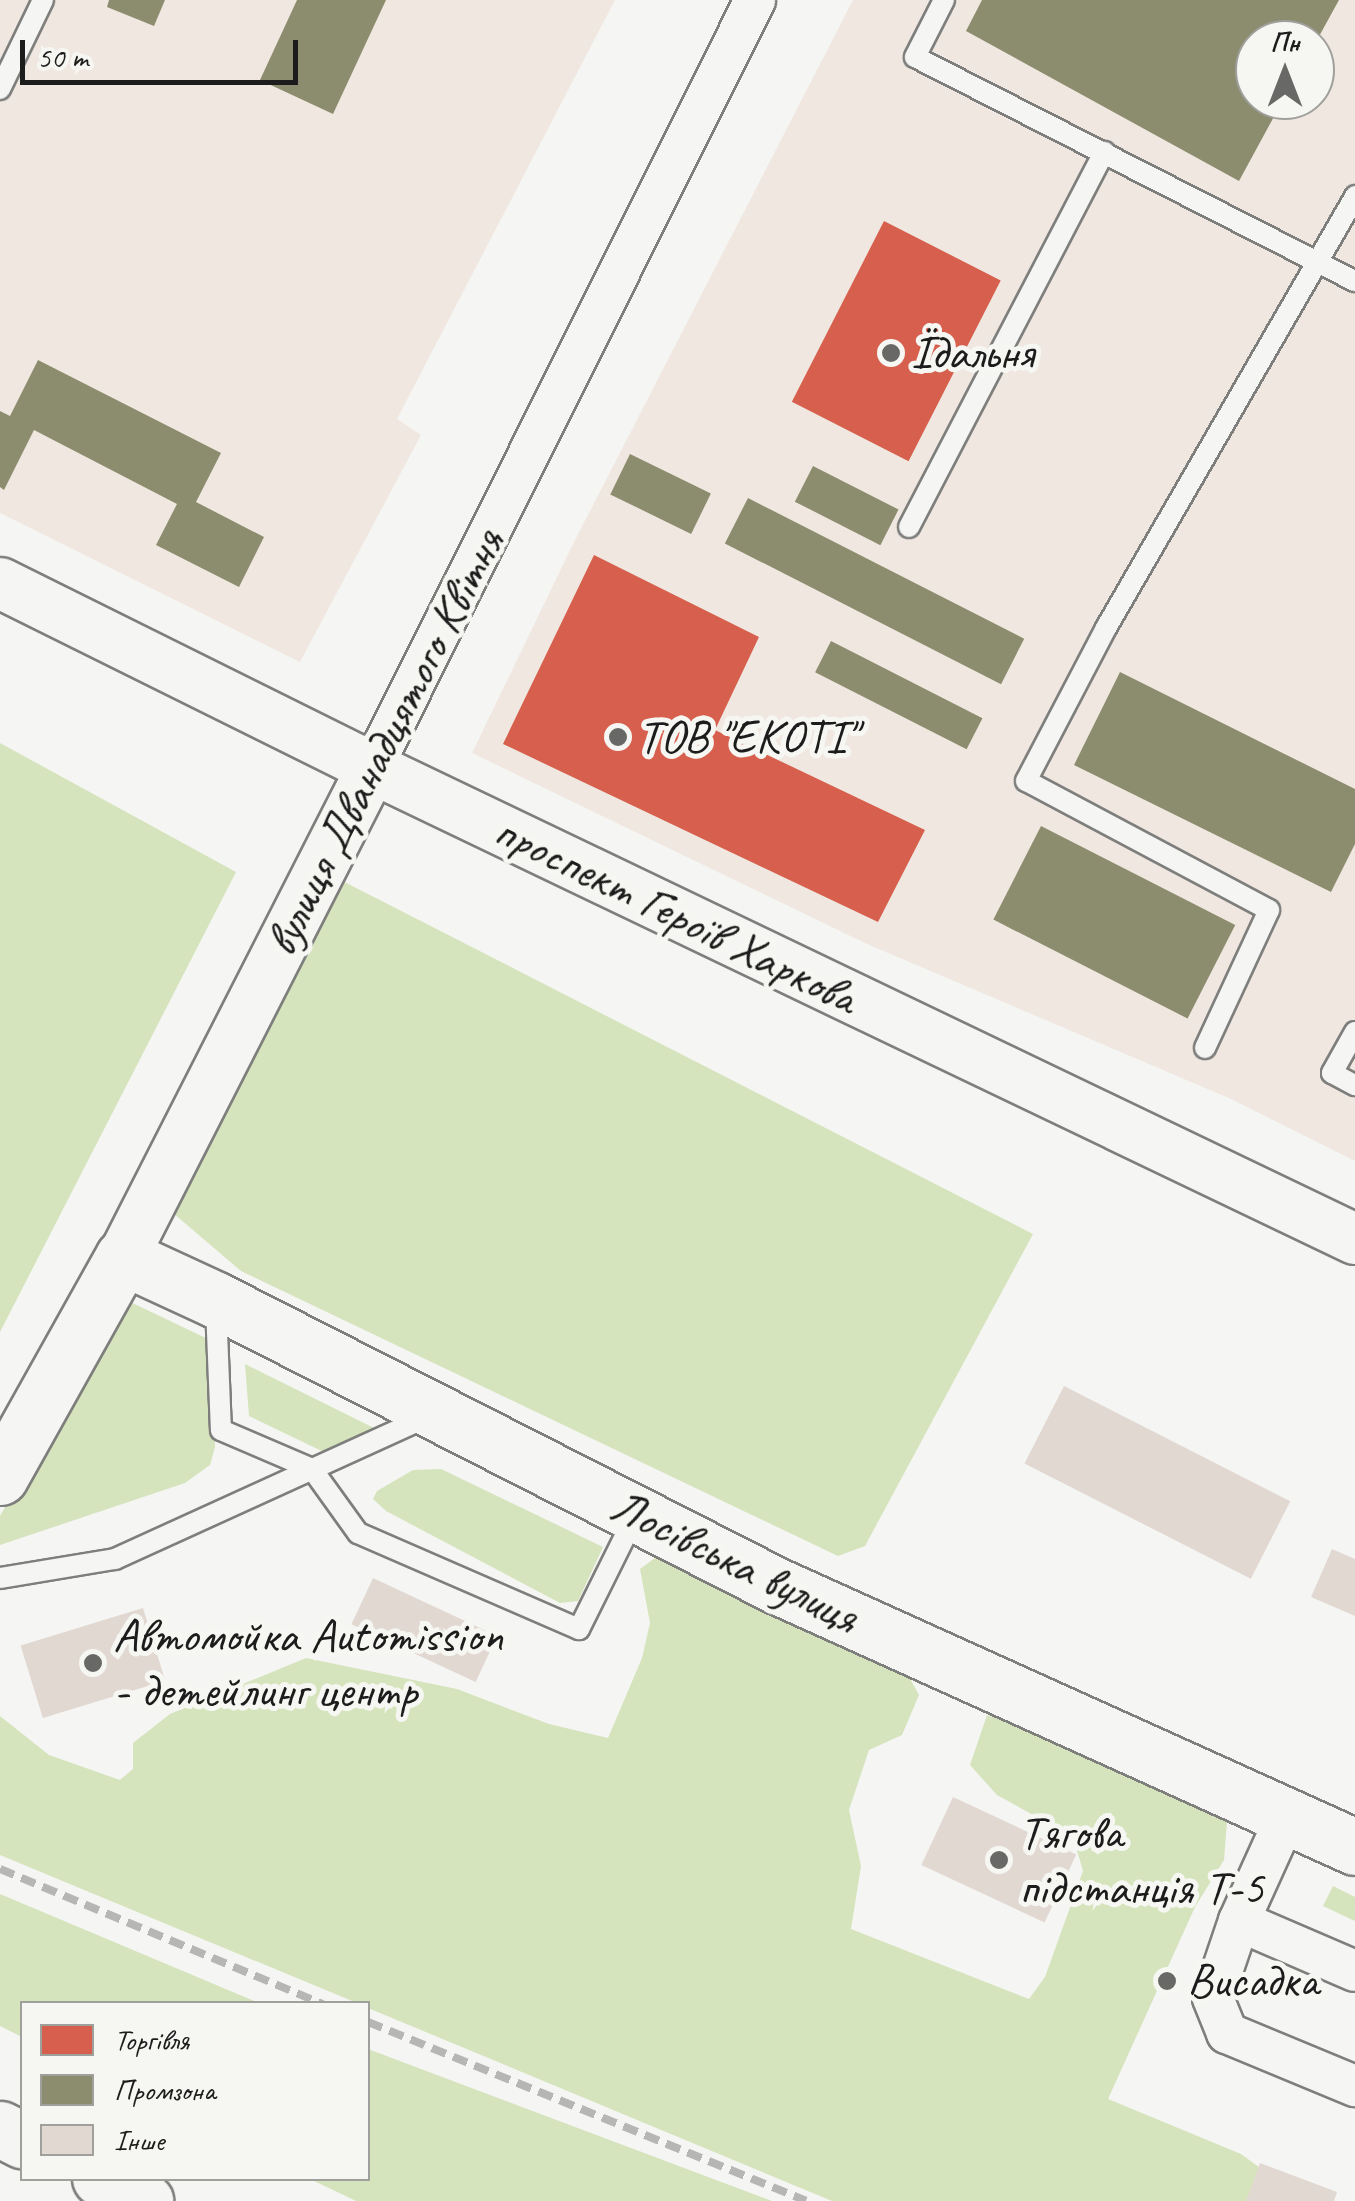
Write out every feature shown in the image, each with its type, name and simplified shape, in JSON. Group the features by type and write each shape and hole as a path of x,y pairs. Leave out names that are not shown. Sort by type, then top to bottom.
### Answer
{"main road":[{"name":"Лосівська вулиця","path":"123,1257 216,1300 774,1585 1355,1847"},
{"name":"вулиця Дванадцятого Квітня","path":"0,1477 123,1257"},
{"path":"106,2181 145,2201"}],"street":[{"name":"вулиця Дванадцятого Квітня","path":"123,1257 755,0"},
{"name":"проспект Героїв Харкова","path":"0,582 372,768 1355,1239"},
{"path":"1287,1816 1239,1921 1213,1998 1227,2033 1355,2086"},
{"path":"1239,1921 1355,1971"}],"lane":[{"path":"0,89 43,0"},
{"path":"944,0 916,57 1355,282"},
{"path":"909,527 1104,152"},
{"path":"1205,1048 1269,910 1026,781 1106,628 1320,264 1355,196"},
{"path":"1355,1032 1332,1074 1355,1086"},
{"path":"216,1300 221,1430 312,1469 358,1533 579,1629 636,1514"},
{"path":"0,1578 115,1559 437,1412"}],"shaded area":[{"path":"0,0 615,0 397,419 421,435 300,662 0,513"},
{"path":"853,0 1355,0 1355,1161 1231,1099 867,944 472,753 573,544"}],"green space":[{"path":"0,743 236,872 0,1332"},
{"path":"321,870 1033,1234 865,1546 838,1556 241,1271 173,1213"},
{"path":"124,1299 210,1340 215,1447 210,1465 185,1483 0,1545 0,1516"},
{"path":"245,1364 374,1428 328,1454 249,1416"},
{"path":"441,1469 603,1547 578,1601 560,1603 386,1511 373,1499 377,1491 413,1470"},
{"path":"666,1550 902,1664 919,1695 902,1735 869,1750 849,1810 861,1866 851,1929 1029,1999 1045,1977 1083,1871 1073,1837 997,1795 970,1765 987,1715 1178,1777 1227,1821 1224,1860 1195,1907 1108,2099 1241,2154 1274,2178 1270,2201 832,2201 370,2009 370,2001 352,2001 0,1855 0,1716 49,1755 120,1780 133,1769 133,1743 170,1714 306,1658 457,1689 549,1724 608,1738 642,1658 650,1623 640,1569"},
{"path":"1333,1886 1355,1897 1355,1921 1323,1906"},
{"path":"0,1894 254,2001 20,2001 20,2036 0,2026"},
{"path":"370,2050 772,2201 356,2201 314,2181 370,2181"}],"building: Торгівля":[{"name":"Їдальня","path":"884,221 1001,280 909,461 792,402"},
{"name":"ТОВ \"ЕКОТI\"","path":"594,555 759,637 715,730 925,830 878,922 503,744"}],"building: Промзона":[{"path":"109,0 165,0 154,26 107,7"},
{"path":"297,0 386,0 333,114 260,80"},
{"path":"982,0 1339,0 1328,20 1235,20 1235,120 1272,120 1239,181 966,31"},
{"path":"38,360 221,453 196,502 264,537 239,587 156,545 177,504 34,430 4,490 0,487 0,411 10,416"},
{"path":"630,454 711,493 691,534 610,494"},
{"path":"813,466 899,510 880,545 795,502"},
{"path":"748,498 1024,639 1001,684 725,543"},
{"path":"831,641 982,718 967,749 815,672"},
{"path":"1120,672 1355,789 1355,844 1331,892 1074,765"},
{"path":"1041,826 1235,925 1188,1019 993,920"}],"building: Інше":[{"path":"1064,1386 1290,1501 1251,1579 1025,1464"},
{"path":"1332,1549 1355,1559 1355,1616 1311,1597"},
{"path":"373,1578 497,1636 476,1682 351,1624"},
{"name":"Автомойка Automission - детейлинг центр","path":"143,1608 165,1681 43,1718 21,1645"},
{"name":"Тягова підстанція Т-5","path":"953,1797 1076,1854 1045,1922 921,1865"},
{"path":"1260,2163 1337,2192 1334,2201 1246,2201"}],"railway":[{"path":"0,1869 316,2001"},
{"path":"370,2023 806,2201"}],"place":[{"name":"Їдальня","path":"891,353"},
{"name":"ТОВ \"ЕКОТI\"","path":"618,737"},
{"name":"Автомойка Automission - детейлинг центр","path":"93,1663"},
{"name":"Тягова підстанція Т-5","path":"999,1860"},
{"name":"Висадка","path":"1167,1981"}]}
